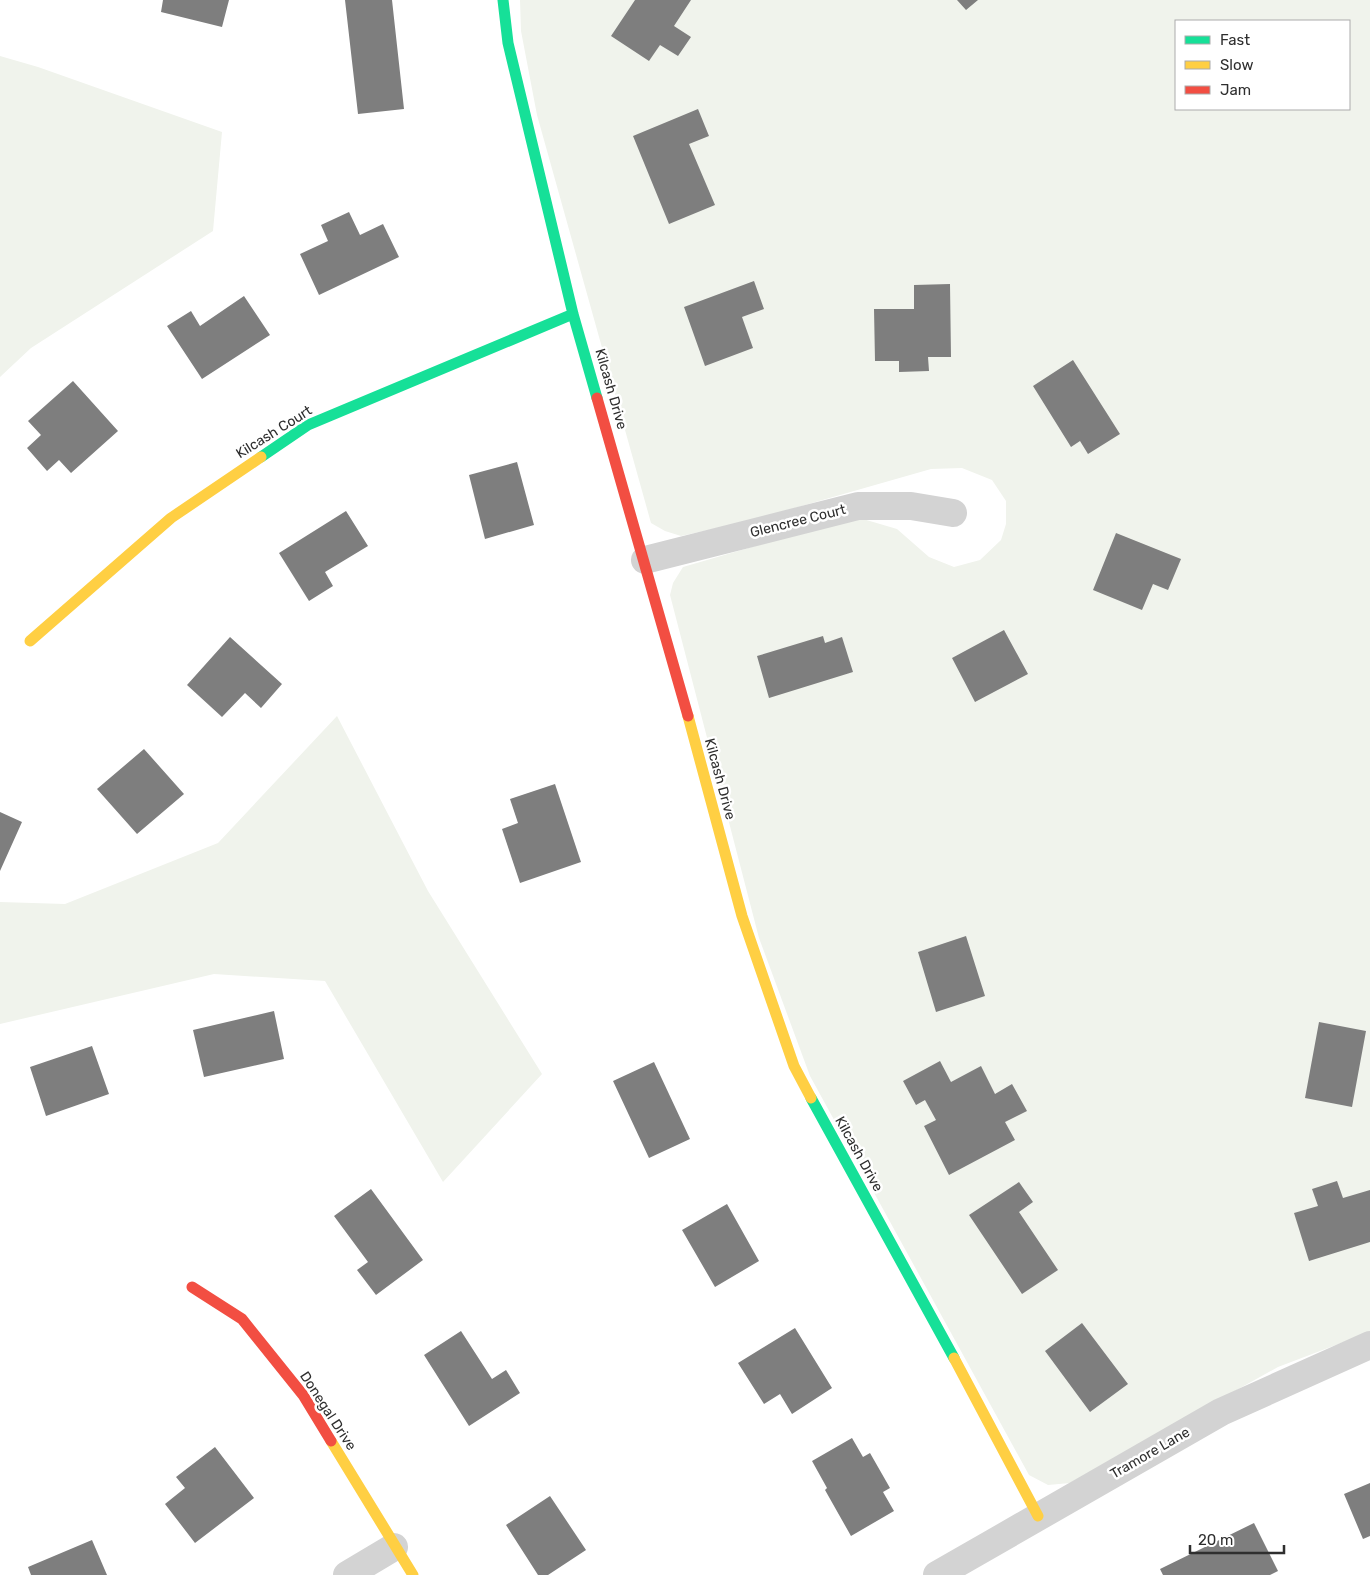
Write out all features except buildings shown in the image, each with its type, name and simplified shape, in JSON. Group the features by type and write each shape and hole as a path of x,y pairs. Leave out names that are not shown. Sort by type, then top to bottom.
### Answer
{"street":[{"name":"Kilcash Drive","path":"503,0 508,44 573,314 645,560 742,916 794,1066 1018,1475 1038,1516"},
{"name":"Kilcash Court","path":"30,641 171,518 308,425 573,314"},
{"name":"Glencree Court","path":"645,560 858,506 911,506 953,513"},
{"name":"Donegal Drive","path":"192,1287 242,1319 303,1395 394,1547 413,1575"},
{"name":"Tramore Lane","path":"937,1575 1221,1412 1370,1345"},
{"path":"346,1575 394,1547"}],"shaded area":[{"path":"520,0 1370,0 1370,1332 1278,1367 1070,1483 1048,1485 1029,1475 810,1076 759,938 670,595 673,583 683,567 841,521 863,519 897,529 929,557 954,567 980,560 1001,540 1006,524 1006,501 992,480 962,468 931,469 749,521 681,536 665,531 651,523 537,115 521,31"},
{"path":"0,56 38,67 222,132 213,231 31,348 0,377"},
{"path":"337,716 428,891 542,1074 443,1182 325,981 214,974 0,1024 0,902 65,904 218,843"}],"traffic: fast":[{"path":"503,0 508,43 573,314 597,398"},
{"path":"261,457 308,425 573,314"},
{"path":"811,1098 954,1358"}],"traffic: slow":[{"path":"30,641 171,518 261,457"},
{"path":"688,716 742,916 794,1066 811,1098"},
{"path":"954,1358 1038,1516"},
{"path":"331,1441 413,1575"}],"traffic: jam":[{"path":"597,398 688,716"},
{"path":"192,1287 242,1319 303,1395 331,1441"}]}
